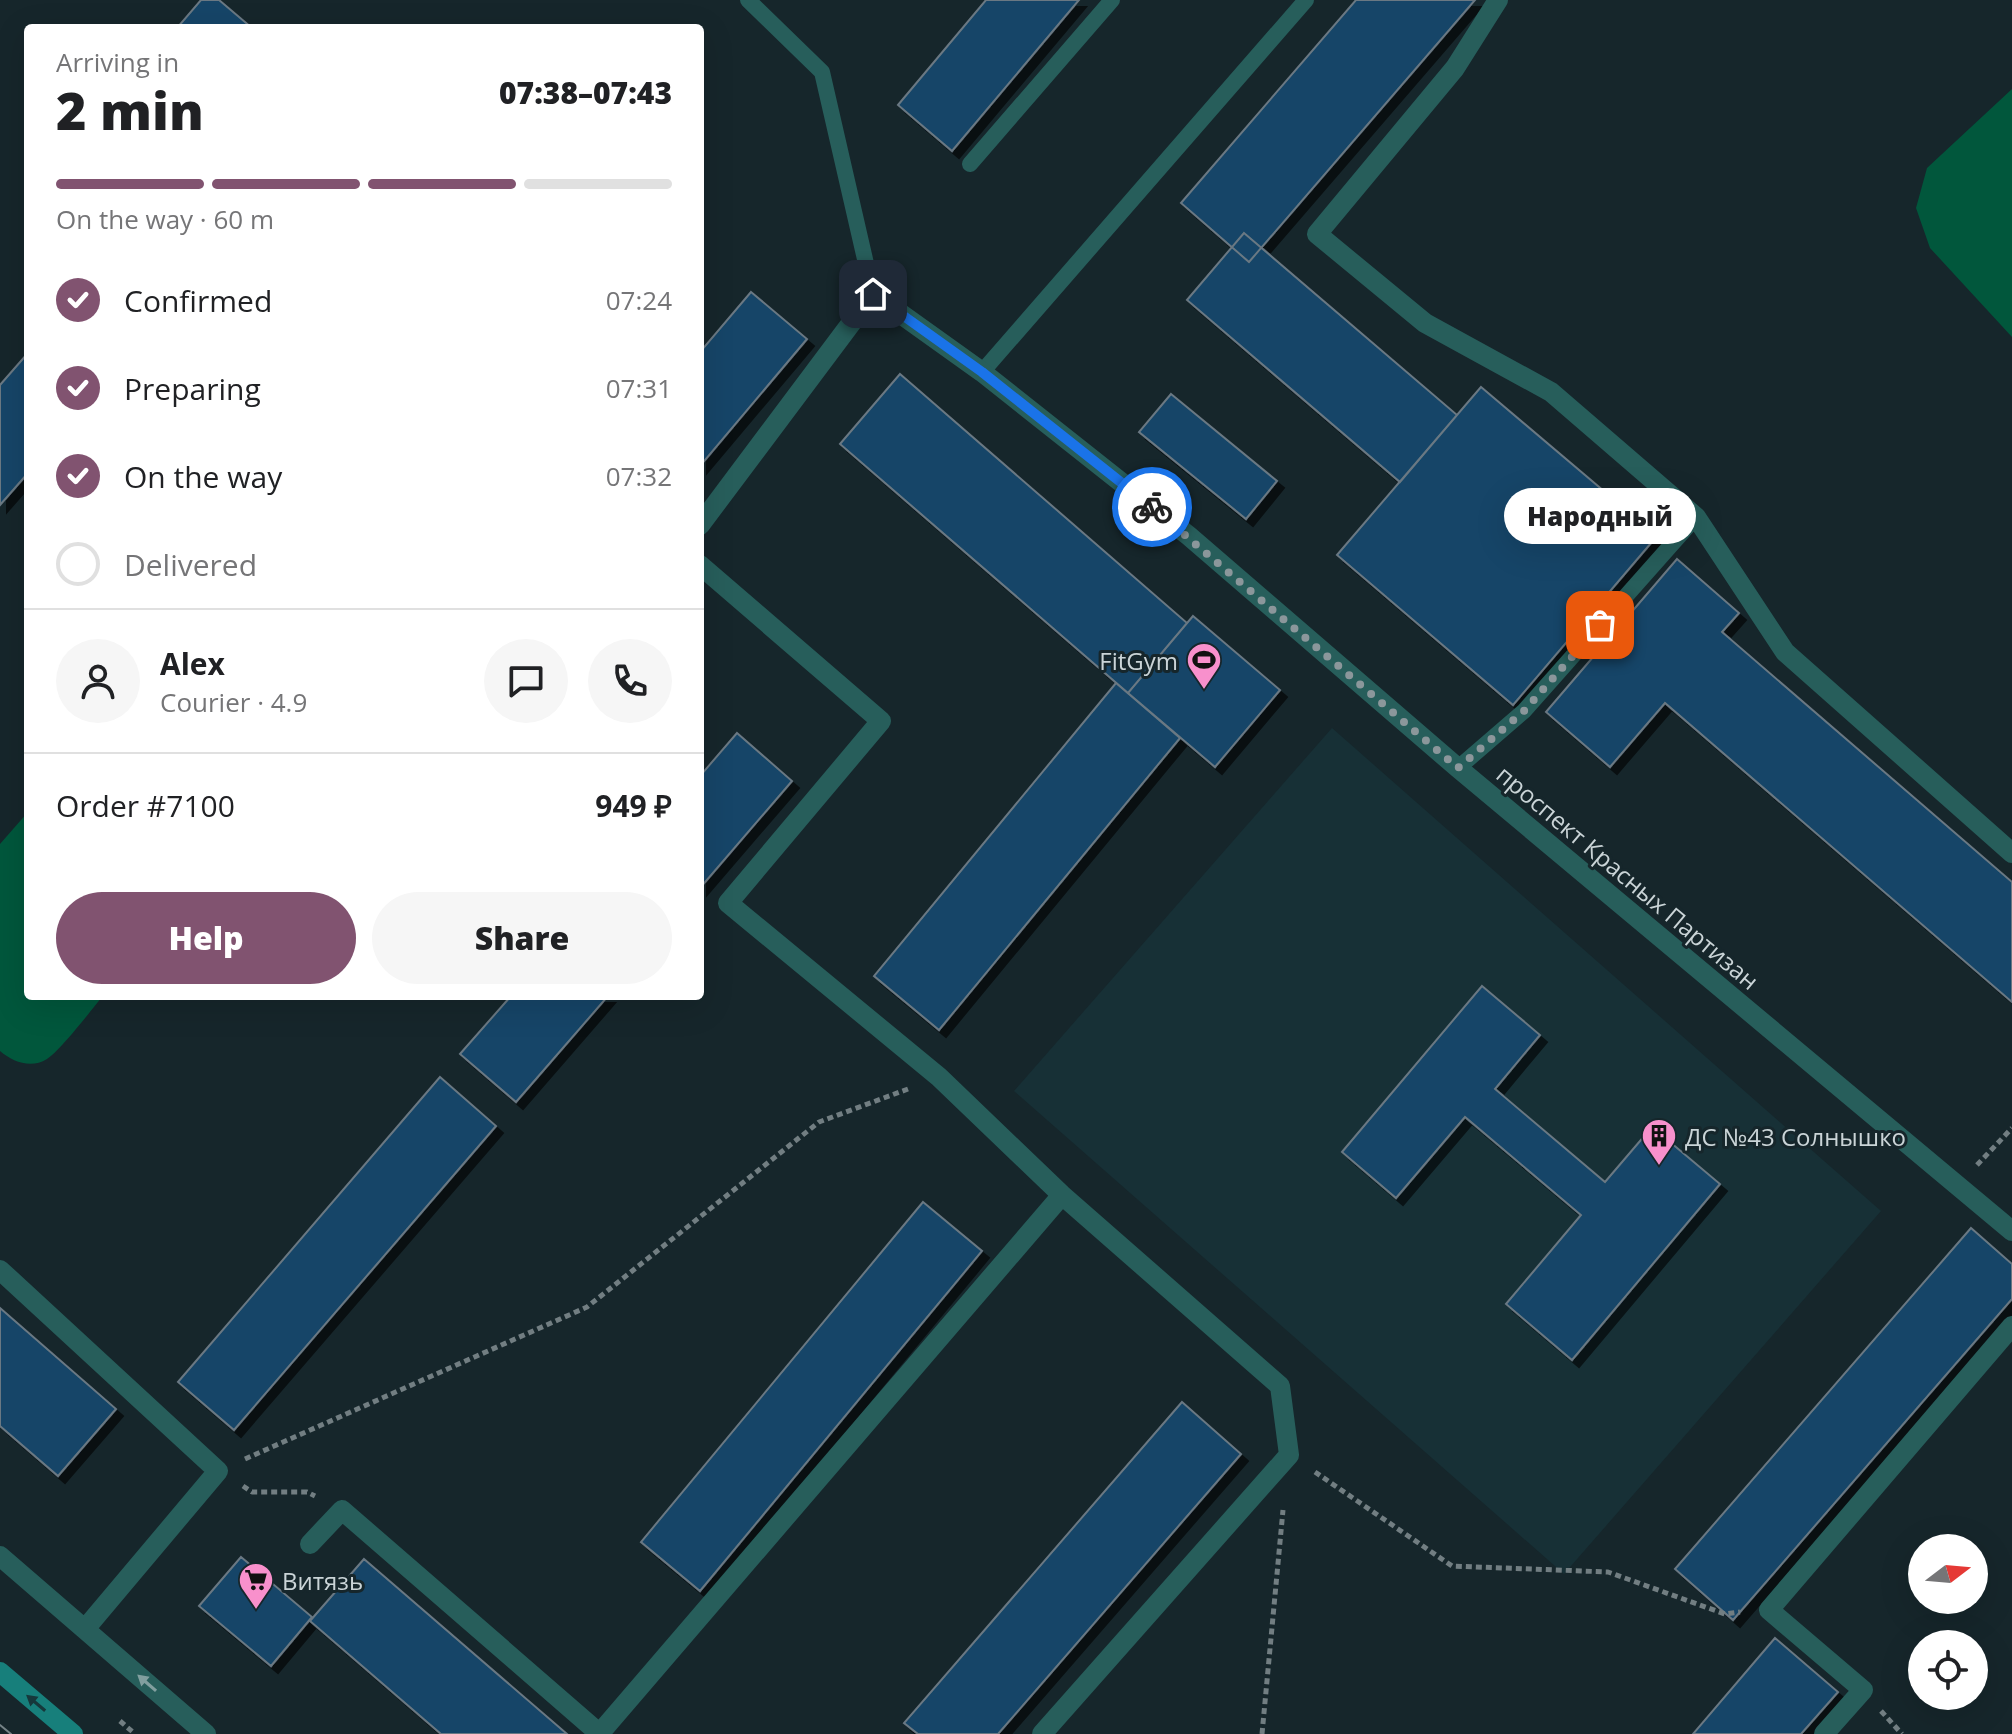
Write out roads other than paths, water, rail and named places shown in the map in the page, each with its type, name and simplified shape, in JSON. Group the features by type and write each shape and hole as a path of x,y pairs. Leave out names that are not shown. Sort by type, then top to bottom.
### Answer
{"main road":[{"path":"0,1672 73,1734"}],"street":[{"path":"1498,0 1455,68 1317,234 1425,323 1551,392 1696,517 1785,652 2012,853"},
{"name":"проспект Красных Партизан","path":"873,294 982,372 1189,536 1458,768 2012,1231"},
{"path":"704,520 873,294"},
{"path":"704,568 881,721 728,903 939,1077 1062,1195 1280,1386 1289,1455 1042,1734"},
{"path":"310,1544 342,1510 600,1734 1062,1195"},
{"path":"0,1270 218,1471 85,1629"},
{"path":"1824,1734 1863,1690 1769,1610 2012,1326"},
{"path":"0,1556 206,1734"}],"lane":[{"path":"748,0 822,72 873,294"},
{"path":"970,164 1112,0"},
{"path":"982,372 1306,0"},
{"path":"1458,768 1524,711 1696,517"}],"tram line":[{"path":"0,1725 11,1734"}],"place":[{"name":"Народный","path":"1600,625"},
{"name":"FitGym","path":"1204,691"},
{"name":"ДС №43 Солнышко","path":"1659,1167"},
{"name":"Витязь","path":"256,1611"}]}
